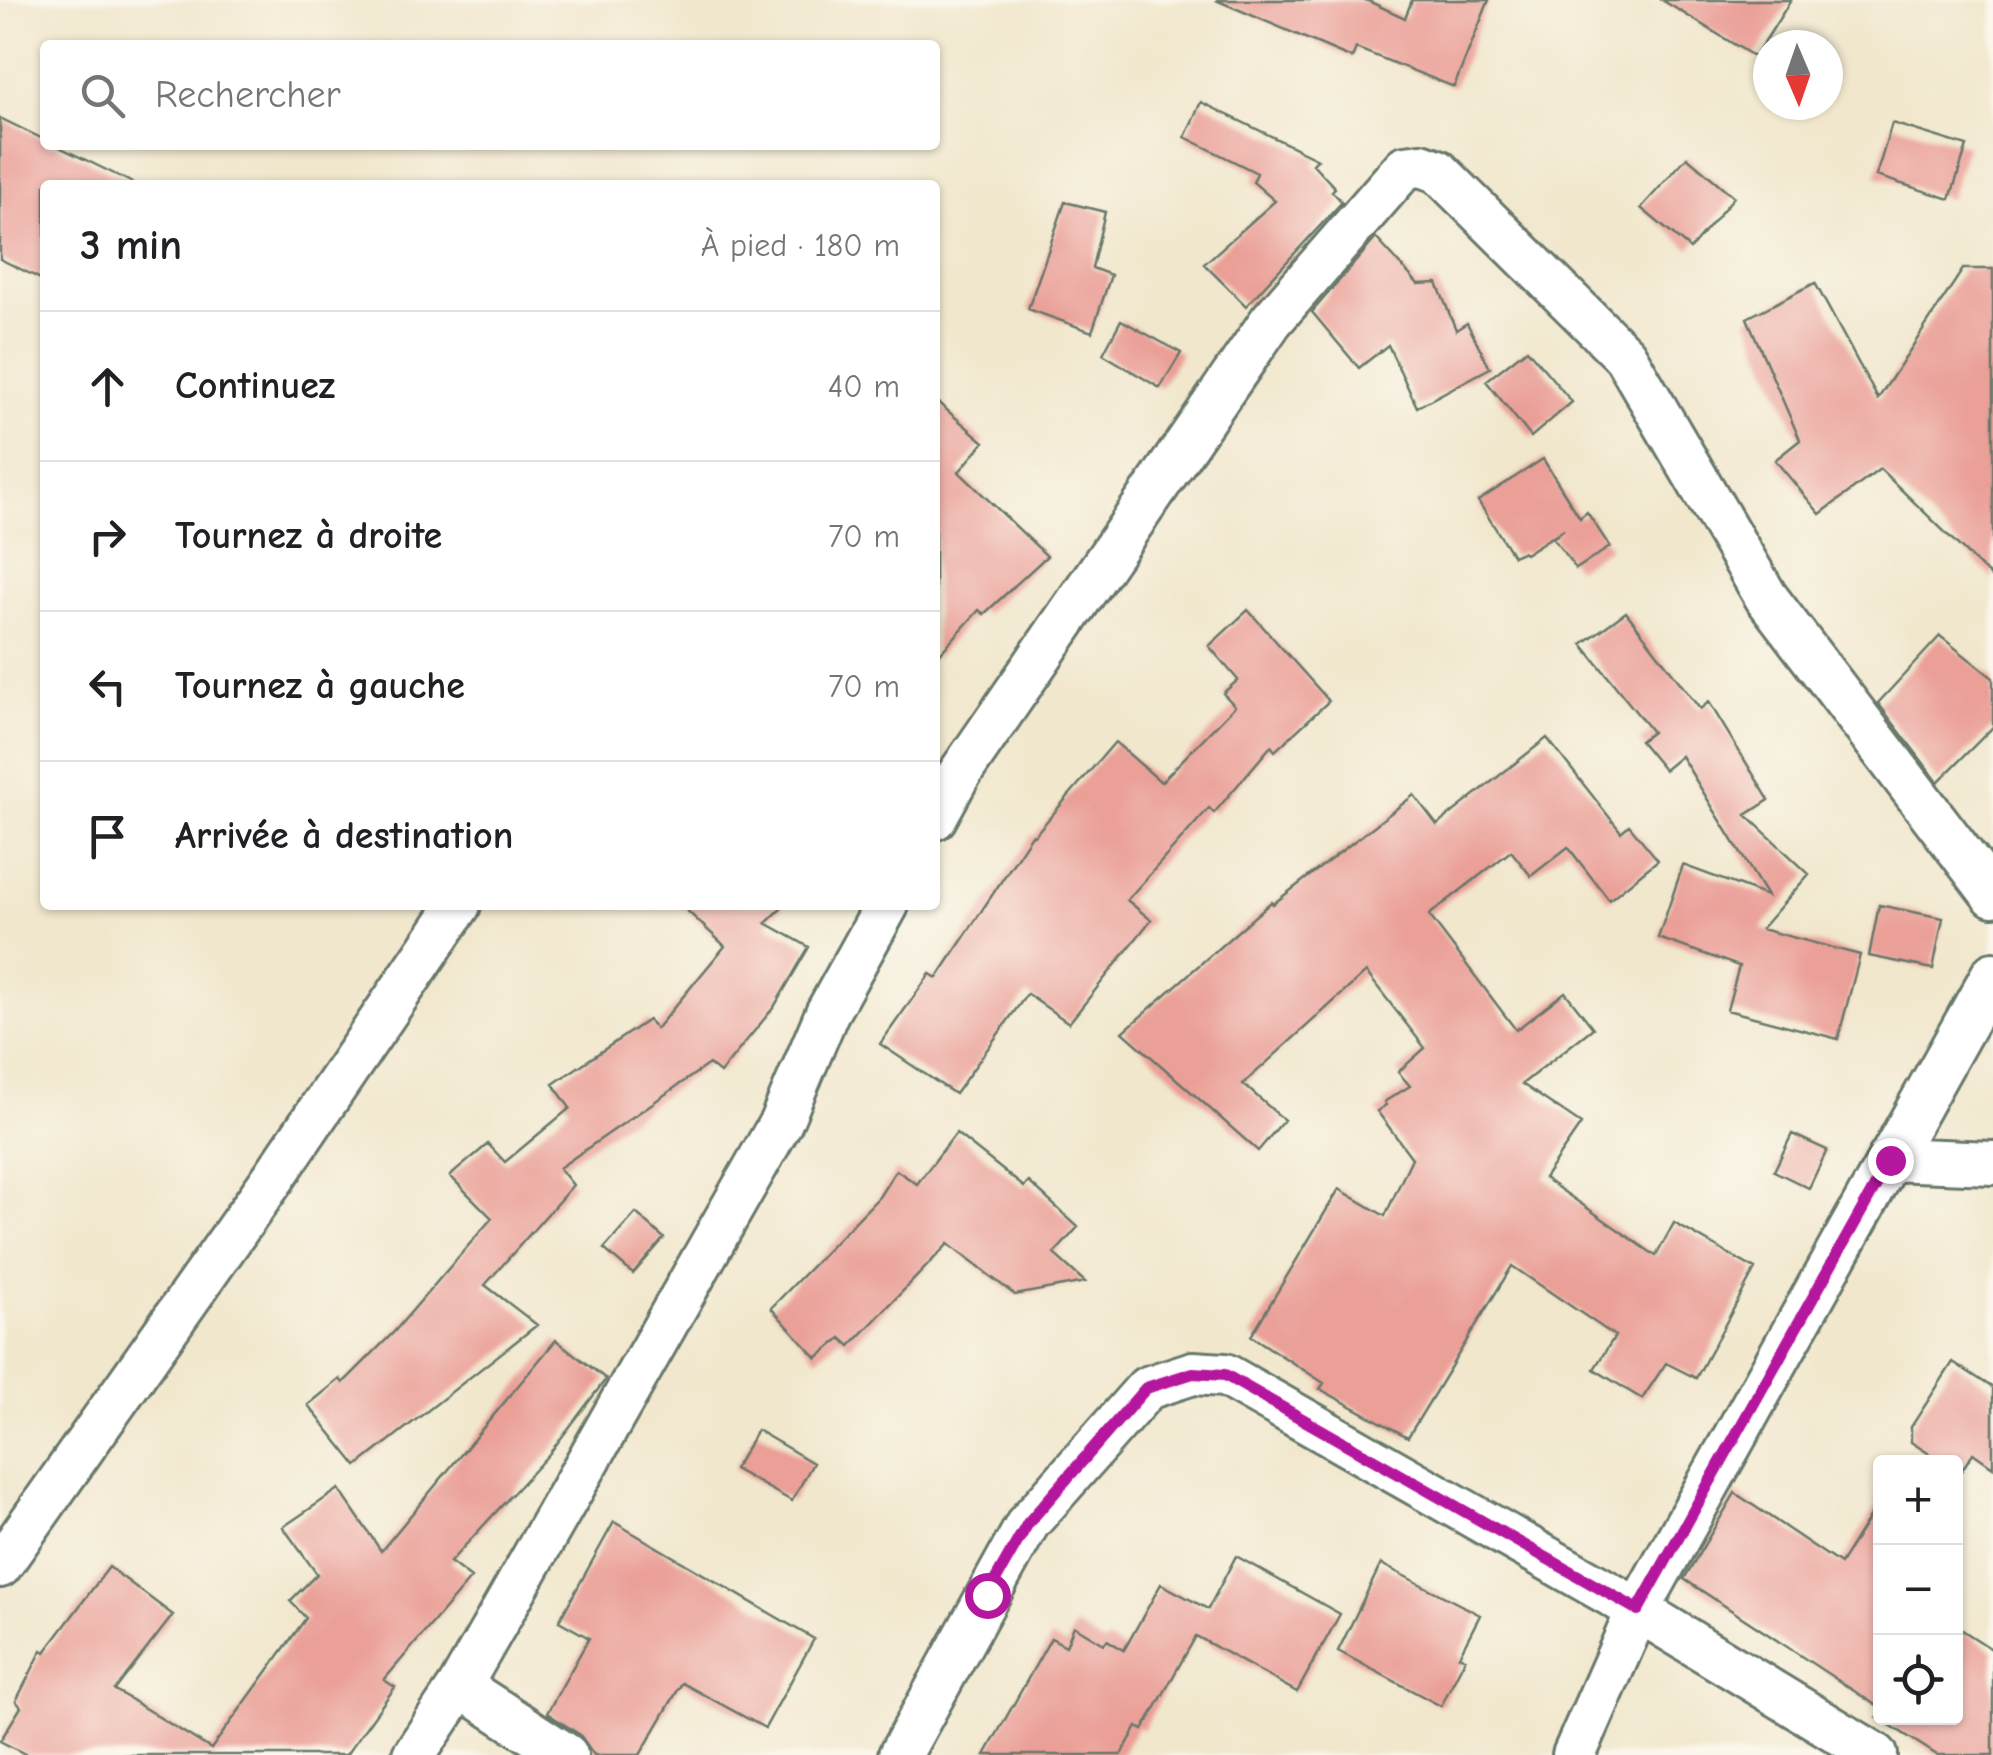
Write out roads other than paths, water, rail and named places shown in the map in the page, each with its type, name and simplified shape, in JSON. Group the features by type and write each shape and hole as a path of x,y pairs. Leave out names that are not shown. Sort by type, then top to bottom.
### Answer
{"street":[{"path":"940,809 958,776 1271,320 1405,167 1421,166 1438,171 1625,356 1766,598 1993,896"},
{"path":"0,1566 457,910"},
{"path":"414,1755 460,1686 780,1122 827,1012 883,910"},
{"path":"1574,1755 1638,1610 1993,974"},
{"path":"1890,1160 1993,1164"},
{"path":"900,1755 1028,1523 1146,1388 1193,1373 1225,1375 1638,1610 1876,1755"},
{"path":"460,1686 566,1755"}]}
